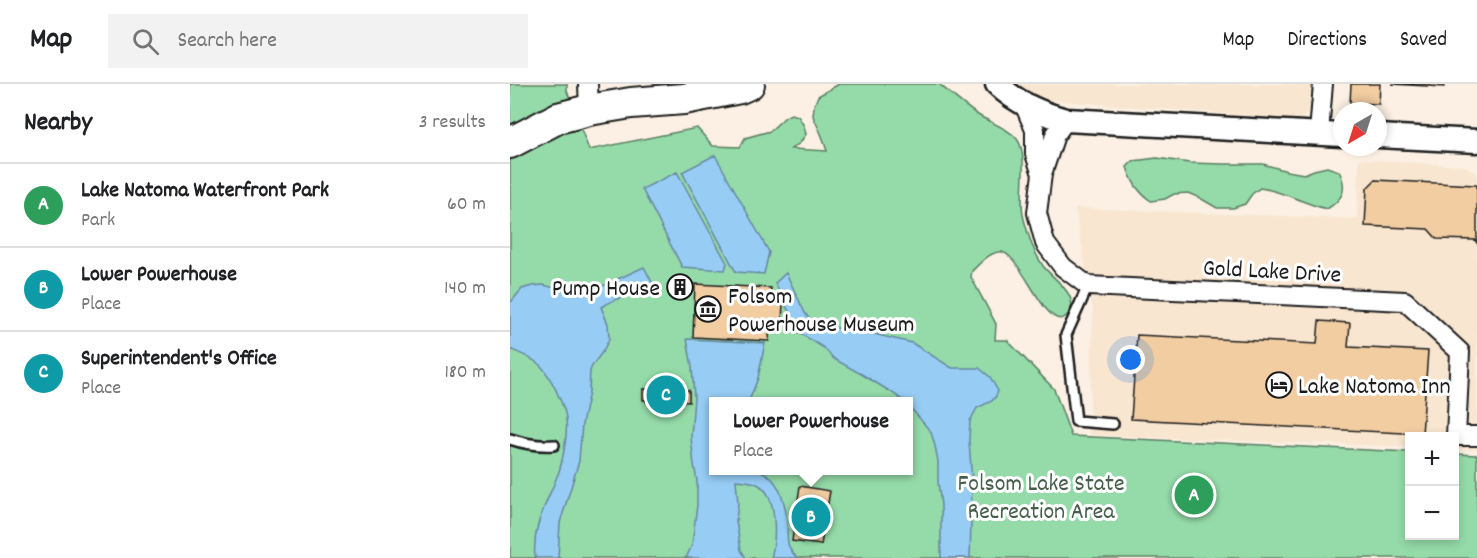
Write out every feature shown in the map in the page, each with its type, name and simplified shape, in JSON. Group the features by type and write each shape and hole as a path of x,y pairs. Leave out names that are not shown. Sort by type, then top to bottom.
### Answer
{"main road":[{"path":"510,143 558,118 588,97 631,103 684,99 740,88 749,84"}],"street":[{"path":"997,84 1024,104 1045,114 1066,120 1333,135"},
{"path":"1320,134 1323,84"},
{"path":"1024,104 1035,130 1035,154 1042,174"},
{"path":"1066,120 1055,135 1042,174 1037,213 1045,243 1063,267 1088,286"},
{"path":"1387,136 1477,141"},
{"name":"Gold Lake Drive","path":"1088,286 1405,301 1460,352 1456,436 1477,436"}],"lane":[{"path":"1088,286 1066,335 1077,421 1113,424"},
{"path":"510,439 533,445 554,445"}],"shaded area":[{"path":"1015,84 1311,84 1310,110 1303,118 1294,119 1047,100"},
{"path":"1359,159 1466,166 1477,175 1477,450 1459,449 1459,432 1405,432 1405,447 1089,435 1093,311 1075,208 1357,219"}],"green space":[{"name":"Folsom Lake State Recreation Area","path":"510,84 567,84 567,91 589,150 697,128 713,146 740,147 745,138 770,131 791,114 798,116 806,134 800,143 791,149 827,151 813,116 818,96 839,84 939,84 973,112 1009,132 1021,146 1022,207 1026,227 1042,264 1070,296 1072,303 1070,310 1065,317 1057,318 1049,312 1015,262 1006,254 998,252 987,257 972,271 971,277 996,324 995,340 1007,340 1054,389 1071,436 1405,452 1405,540 1459,540 1459,454 1477,455 1477,558 510,558"},
{"path":"1157,158 1189,163 1263,164 1304,174 1327,167 1339,171 1343,188 1337,201 1327,209 1260,188 1245,204 1233,208 1217,208 1188,193 1174,194 1165,199 1151,201 1136,186 1127,167 1133,161"}],"water":[{"path":"715,155 769,252 764,274 736,272 682,172"},
{"path":"677,172 727,263 725,270 682,267 642,189"},
{"path":"644,267 656,290 627,296 601,307 608,324 609,339 590,371 579,461 560,523 558,558 535,558 537,527 562,459 566,416 556,390 543,368 533,360 510,349 510,303 522,289 532,286 543,285 576,293 587,293"},
{"path":"786,273 811,321 912,343 952,368 979,368 990,377 998,391 996,396 992,401 977,408 970,421 972,483 970,558 941,558 938,461 931,432 913,411 913,397 898,397 834,359 824,348 790,327 787,321 791,316 775,283"},
{"path":"687,339 765,343 758,378 751,397 709,397 709,475 767,475 770,477 783,499 788,542 797,558 771,558 774,519 770,499 759,485 736,480 738,503 736,521 741,550 746,558 686,558 692,545 697,505 697,481 691,437 694,397"}],"building":[{"path":"1351,84 1380,84 1379,102 1350,102"},
{"path":"1391,84 1444,84 1444,87"},
{"path":"1375,180 1476,185 1477,243 1475,240 1437,239 1428,229 1365,226 1367,188"},
{"name":"Pump House","path":"670,282 689,282 689,291 670,291"},
{"path":"695,284 771,288 770,302 783,303 782,321 770,320 769,341 693,337"},
{"name":"Lake Natoma Inn","path":"1319,321 1350,323 1348,347 1428,351 1422,432 1405,433 1131,419 1137,335 1317,344"},
{"path":"643,389 689,390 689,402 677,401 677,408 662,407 662,403 643,400"},
{"path":"800,486 830,491 821,545 792,541"}],"place":[{"name":"Pump House","path":"680,287"},
{"name":"Folsom Powerhouse Museum","path":"708,309"},
{"name":"Lake Natoma Inn","path":"1279,385"},
{"name":"Superintendent's Office","path":"666,395"},
{"name":"Lake Natoma Waterfront Park","path":"1194,495"},
{"name":"Lower Powerhouse","path":"811,517"}]}
